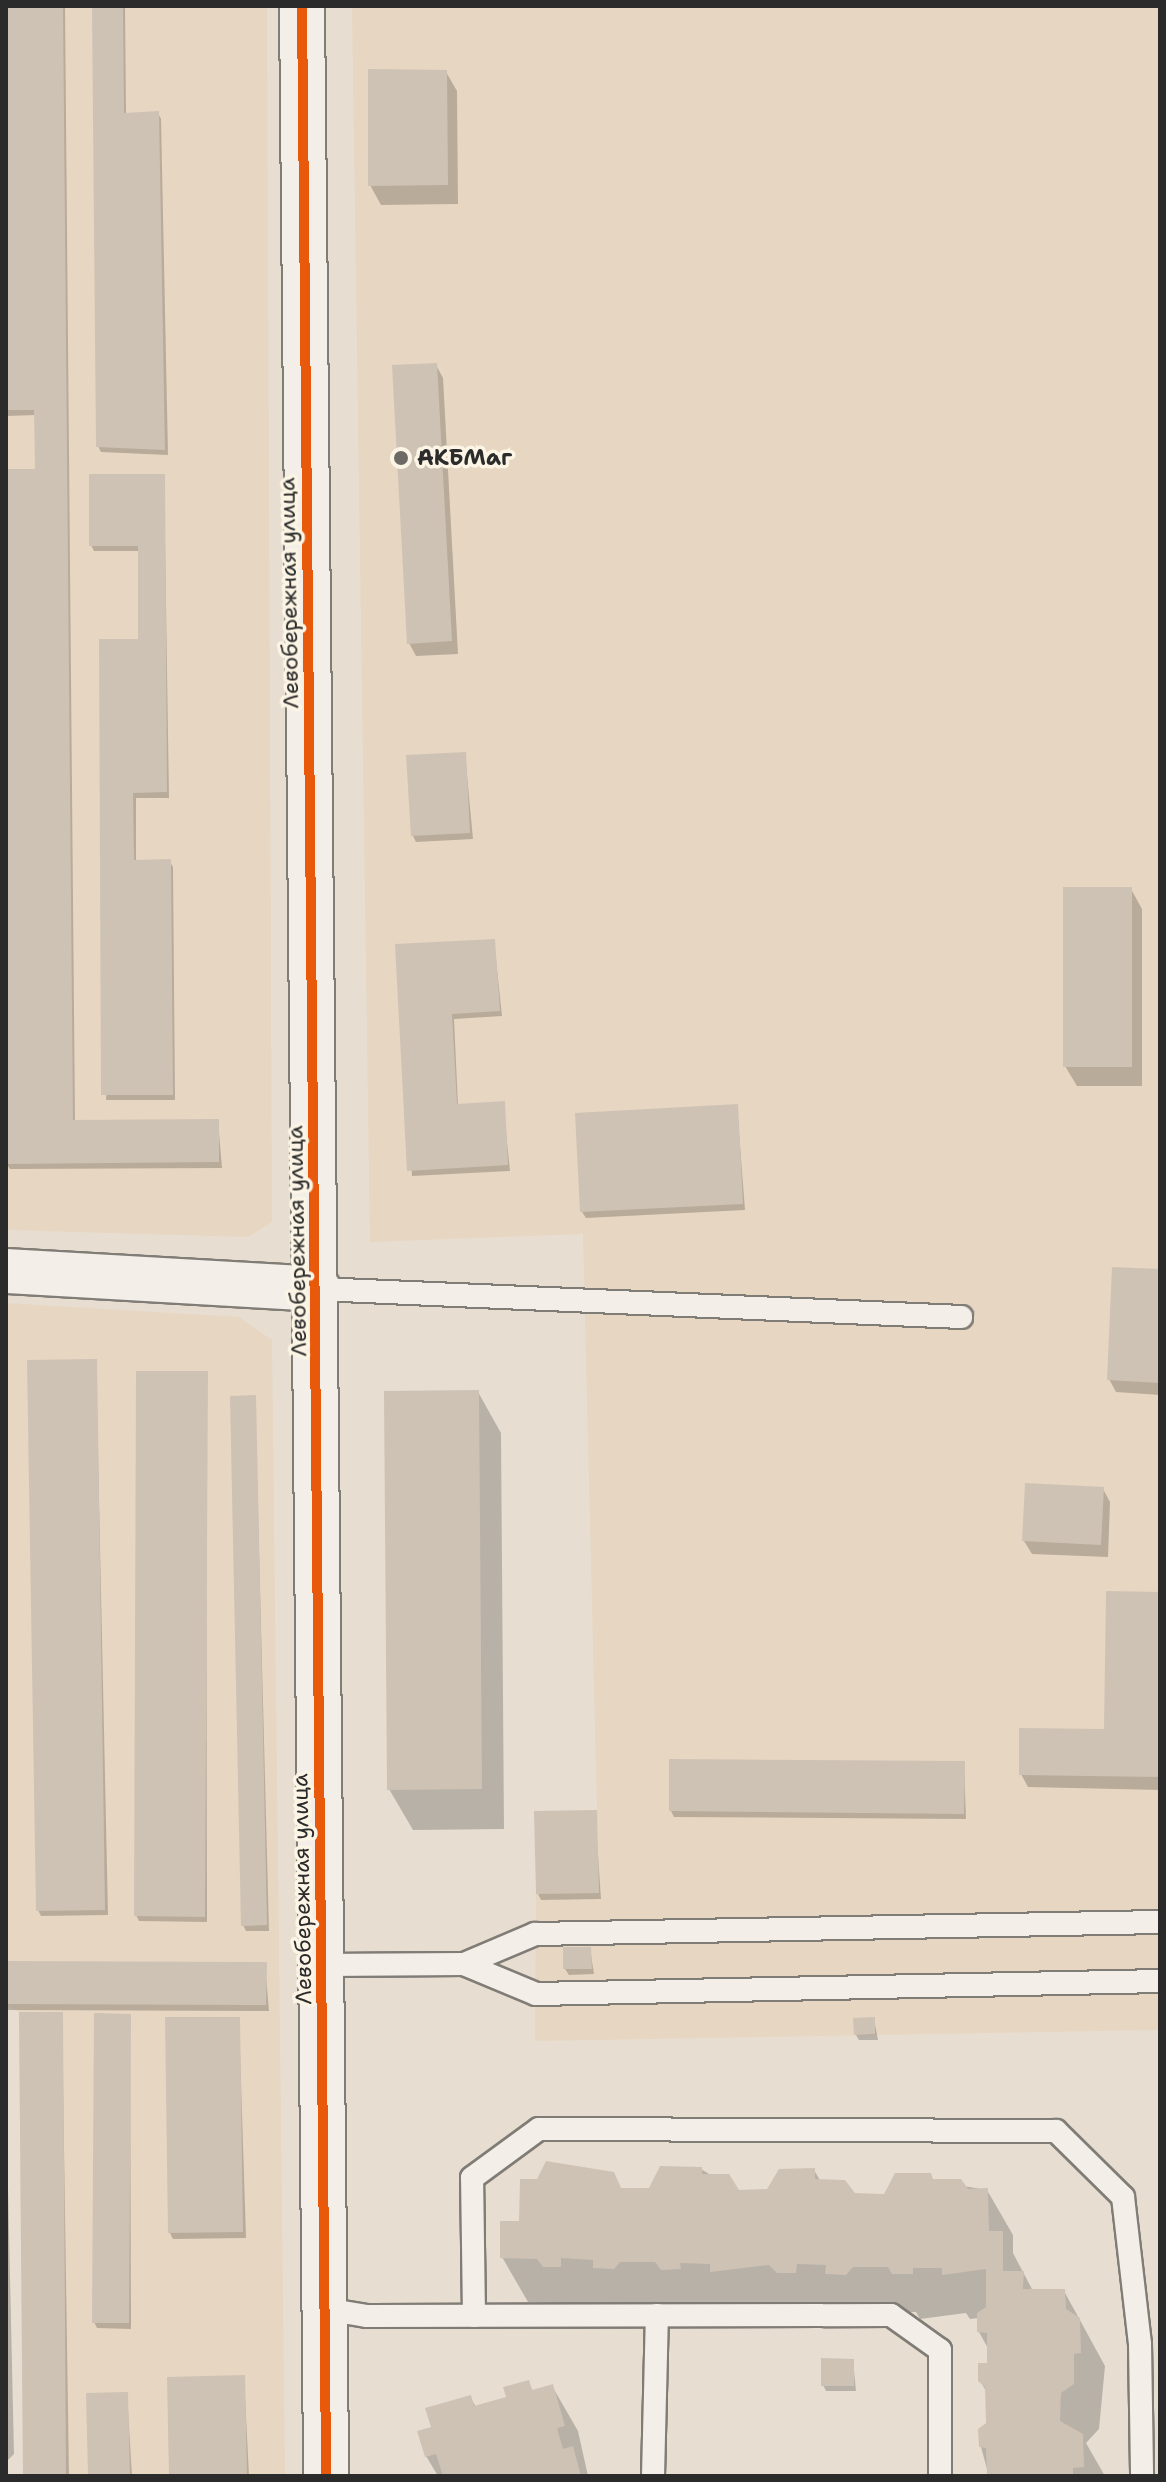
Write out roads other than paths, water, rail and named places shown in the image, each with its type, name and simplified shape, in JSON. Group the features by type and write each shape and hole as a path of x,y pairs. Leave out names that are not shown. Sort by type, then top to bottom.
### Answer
{"street":[{"name":"Левобережная улица","path":"302,6 318,1289 326,2476"},
{"path":"6,1271 318,1289"}],"lane":[{"path":"318,1289 961,1317"},
{"path":"322,1965 464,1964 535,1934 1160,1922"},
{"path":"464,1964 536,1994 1160,1981"},
{"path":"474,2316 472,2178 539,2129 1056,2131 1123,2197 1150,2344 1142,2476"},
{"path":"325,2309 367,2316 891,2315 940,2350 940,2476"},
{"path":"653,2476 657,2315"}],"place":[{"name":"АКБМаг","path":"401,458"}]}
